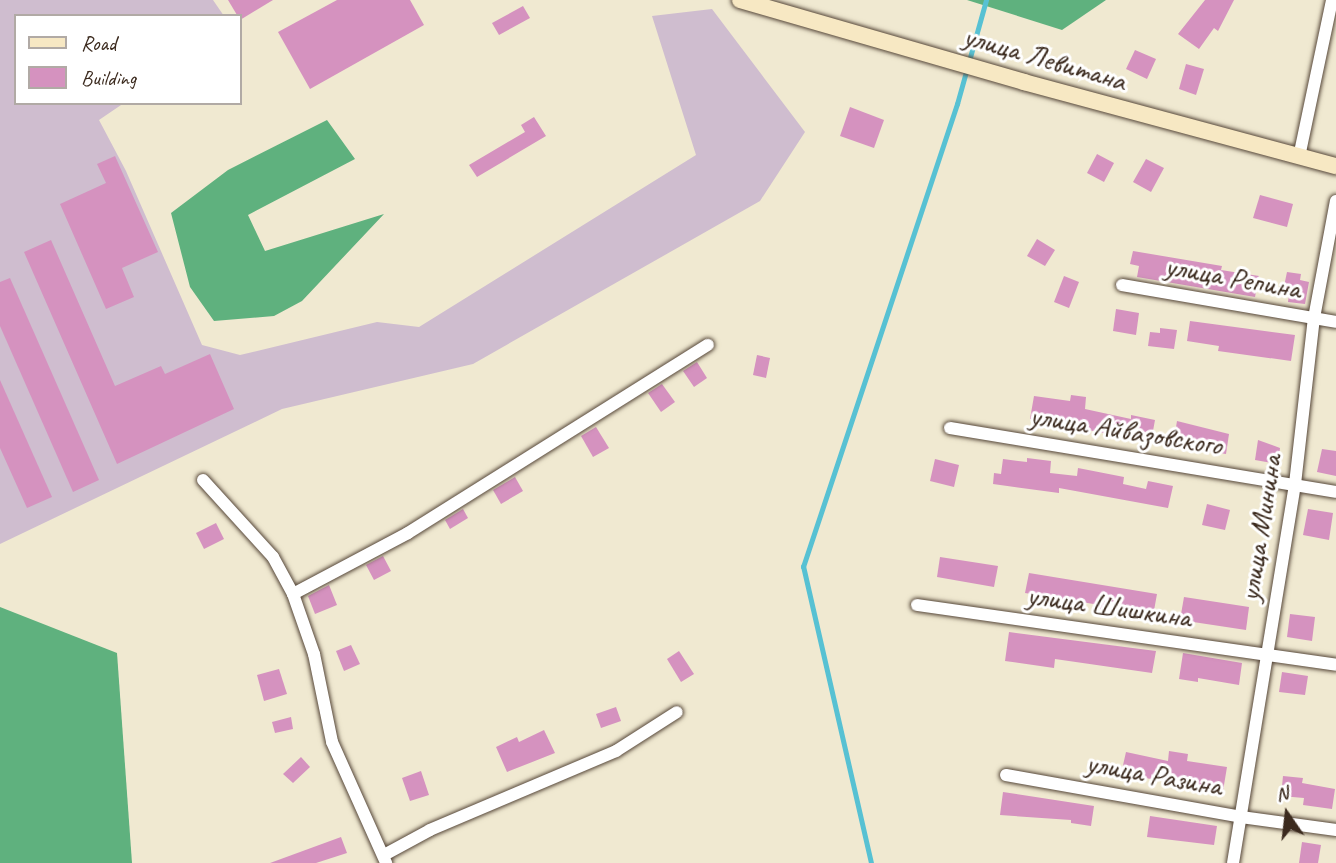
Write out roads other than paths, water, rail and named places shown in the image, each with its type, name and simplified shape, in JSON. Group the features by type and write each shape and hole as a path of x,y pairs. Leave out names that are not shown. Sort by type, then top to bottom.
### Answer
{"main road":[{"name":"улица Левитана","path":"740,0 1024,82 1336,166"}],"street":[{"path":"1299,156 1332,0"},
{"name":"улица Минина","path":"1233,863 1294,484 1314,318 1336,201"},
{"name":"улица Репина","path":"1122,285 1336,321"},
{"path":"293,594 408,533 708,345"},
{"name":"улица Айвазовского","path":"950,428 1336,492"},
{"path":"203,480 273,557 293,594 314,654 332,741 385,859 430,830 615,751 677,712"},
{"name":"улица Шишкина","path":"916,605 1336,665"},
{"name":"улица Разина","path":"1006,775 1241,817 1336,830"}],"waterway":[{"path":"871,863 803,567 957,104 986,0"}]}
